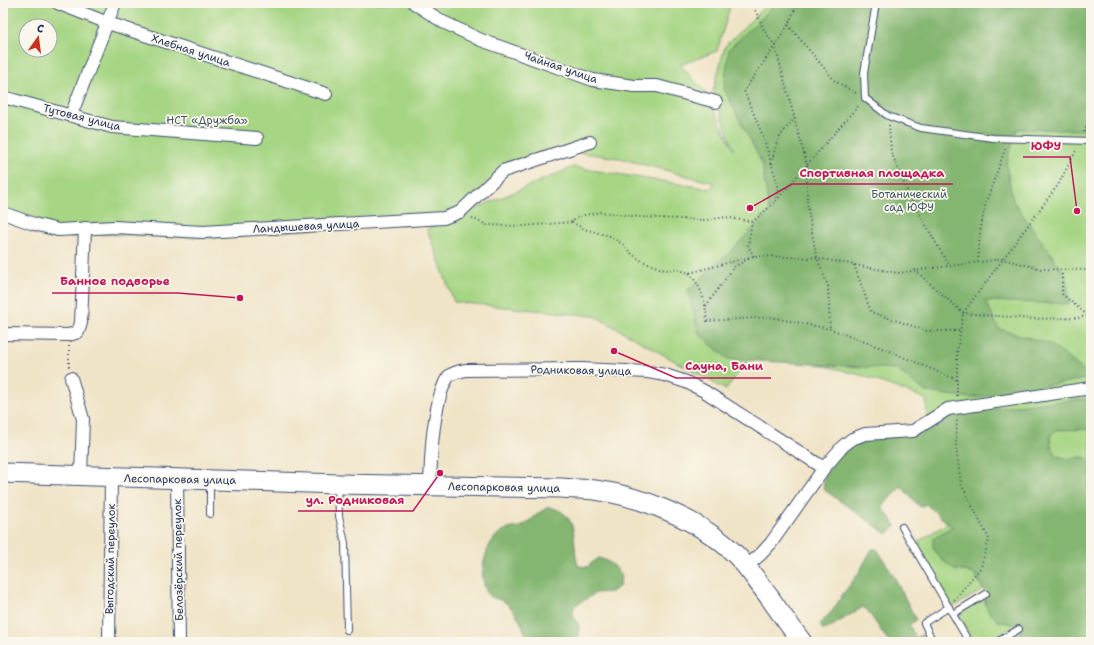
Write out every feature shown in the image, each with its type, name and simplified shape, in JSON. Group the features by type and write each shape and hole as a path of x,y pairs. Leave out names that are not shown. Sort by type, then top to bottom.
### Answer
{"main road":[{"name":"Лесопарковая улица","path":"3,473 338,484 595,490 624,497 658,508 690,522 723,544 746,567 802,642"}],"street":[{"name":"Хлебная улица","path":"57,3 108,23 326,94"},
{"path":"71,115 115,3"},
{"name":"Чайная улица","path":"414,3 443,22 481,40 593,80 634,86 657,86 716,102"},
{"name":"Тутовая улица","path":"3,97 71,115 112,128 257,138"},
{"name":"Ландышевая улица","path":"3,213 34,224 58,230 114,227 203,232 444,218 460,212 504,171 590,142"},
{"path":"3,334 73,334 81,323 85,228"},
{"name":"Родниковая улица","path":"430,485 432,431 444,383 454,372 466,370 581,368 648,372 665,375 686,382 704,391 824,468"},
{"path":"71,378 82,419 81,476"},
{"path":"746,567 771,543 824,468 843,446 852,439 865,434 912,431 948,409 1091,388"},
{"name":"Выгодский переулок","path":"109,642 111,477"},
{"name":"Белозёрский переулок","path":"177,478 180,642"}],"lane":[{"path":"876,3 864,73 866,98 888,116 921,128 993,138 1091,140"},
{"path":"210,479 210,514"},
{"path":"338,484 339,516 345,543 347,630"},
{"path":"902,527 969,642"},
{"path":"953,614 986,594"},
{"path":"933,642 924,624 949,607"},
{"path":"997,642 1019,629"}],"path":[{"path":"752,3 764,30 775,46 807,165 807,200 811,229 817,258 828,286 830,328"},
{"path":"773,204 779,189 763,136 744,91 788,25 798,3"},
{"path":"754,256 748,246 752,222 773,204 866,98 835,81 788,25"},
{"path":"949,607 981,567 989,539 961,484 956,447 957,352 963,312 1058,185 1081,140 1091,115"},
{"path":"888,116 892,152 909,195 950,266"},
{"path":"771,166 774,148 781,134 795,118"},
{"path":"978,262 980,233 985,205 1009,138"},
{"path":"460,212 488,225 523,226 572,222 584,229 610,236 622,244 640,260 664,270 676,269 689,273 699,284 706,306 707,322 770,316 830,328 887,350 957,380"},
{"path":"572,222 579,216 601,212 640,217 679,219 706,220 726,217 752,222"},
{"path":"706,306 734,267 754,256"},
{"path":"689,273 754,256 817,258 898,273 1002,259 1041,269 1091,270"},
{"path":"854,264 871,312 927,331 960,331"},
{"path":"915,270 963,312 1033,319 1078,318 1091,314"},
{"path":"1062,270 1062,294 1087,315"},
{"path":"71,378 69,369 73,334"}],"green space":[{"path":"3,3 731,3 717,51 680,65 705,92 734,150 713,92 725,46 768,3 1091,3 1091,642 931,495 926,399 864,376 757,348 726,390 595,316 454,302 427,229 435,225 376,224 212,238 95,234 72,237 3,215","holes":["576,152 619,158 714,183 711,189 573,167 444,222 496,175"]},
{"name":"Ботанический сад ЮФУ","path":"777,3 1091,3 1091,130 1017,129 1006,164 1013,201 1066,275 1069,304 985,301 999,329 1050,344 1091,376 1091,378 972,398 926,392 896,369 728,359 699,334 688,290 732,250 769,211 762,163 724,89 729,49"},
{"path":"1083,399 1091,400 1091,429 1056,430 1050,436 1051,446 1057,456 1070,459 1081,457 1087,458 1091,466 1091,642 1021,642 1021,631 1014,624 998,621 989,612 985,603 986,594 976,575 965,571 955,570 942,560 933,548 933,539 952,527 926,504 920,507 901,486 882,507 896,526 887,534 823,489 825,475 840,455 864,438 915,435 950,413"},
{"path":"549,507 559,510 570,522 573,529 578,566 587,567 598,558 611,564 621,575 620,586 611,592 596,593 574,606 573,615 579,626 579,642 528,642 516,614 508,604 489,595 483,580 484,561 495,537 504,530 524,525"},
{"path":"948,523 952,527 940,534 955,570 965,571 976,575 983,590 955,606 950,605 917,548 919,541"},
{"path":"872,549 877,549 896,580 916,620 909,625 916,638 922,635 926,642 889,642 867,610 863,607 823,630 820,624 833,610 858,574"},
{"path":"985,599 985,603 998,621 1014,624 1016,626 989,642 974,642 959,618 966,609"},
{"path":"1021,631 1021,642 1004,642"}],"place":[{"name":"Спортивная площадка","path":"750,208"},
{"name":"ЮФУ","path":"1077,211"},
{"name":"Банное подворье","path":"240,298"},
{"name":"Сауна, Бани","path":"614,351"},
{"name":"ул. Родниковая","path":"440,473"}],"park label":[{"name":"НСТ «Дружба»","path":"207,120"}]}
